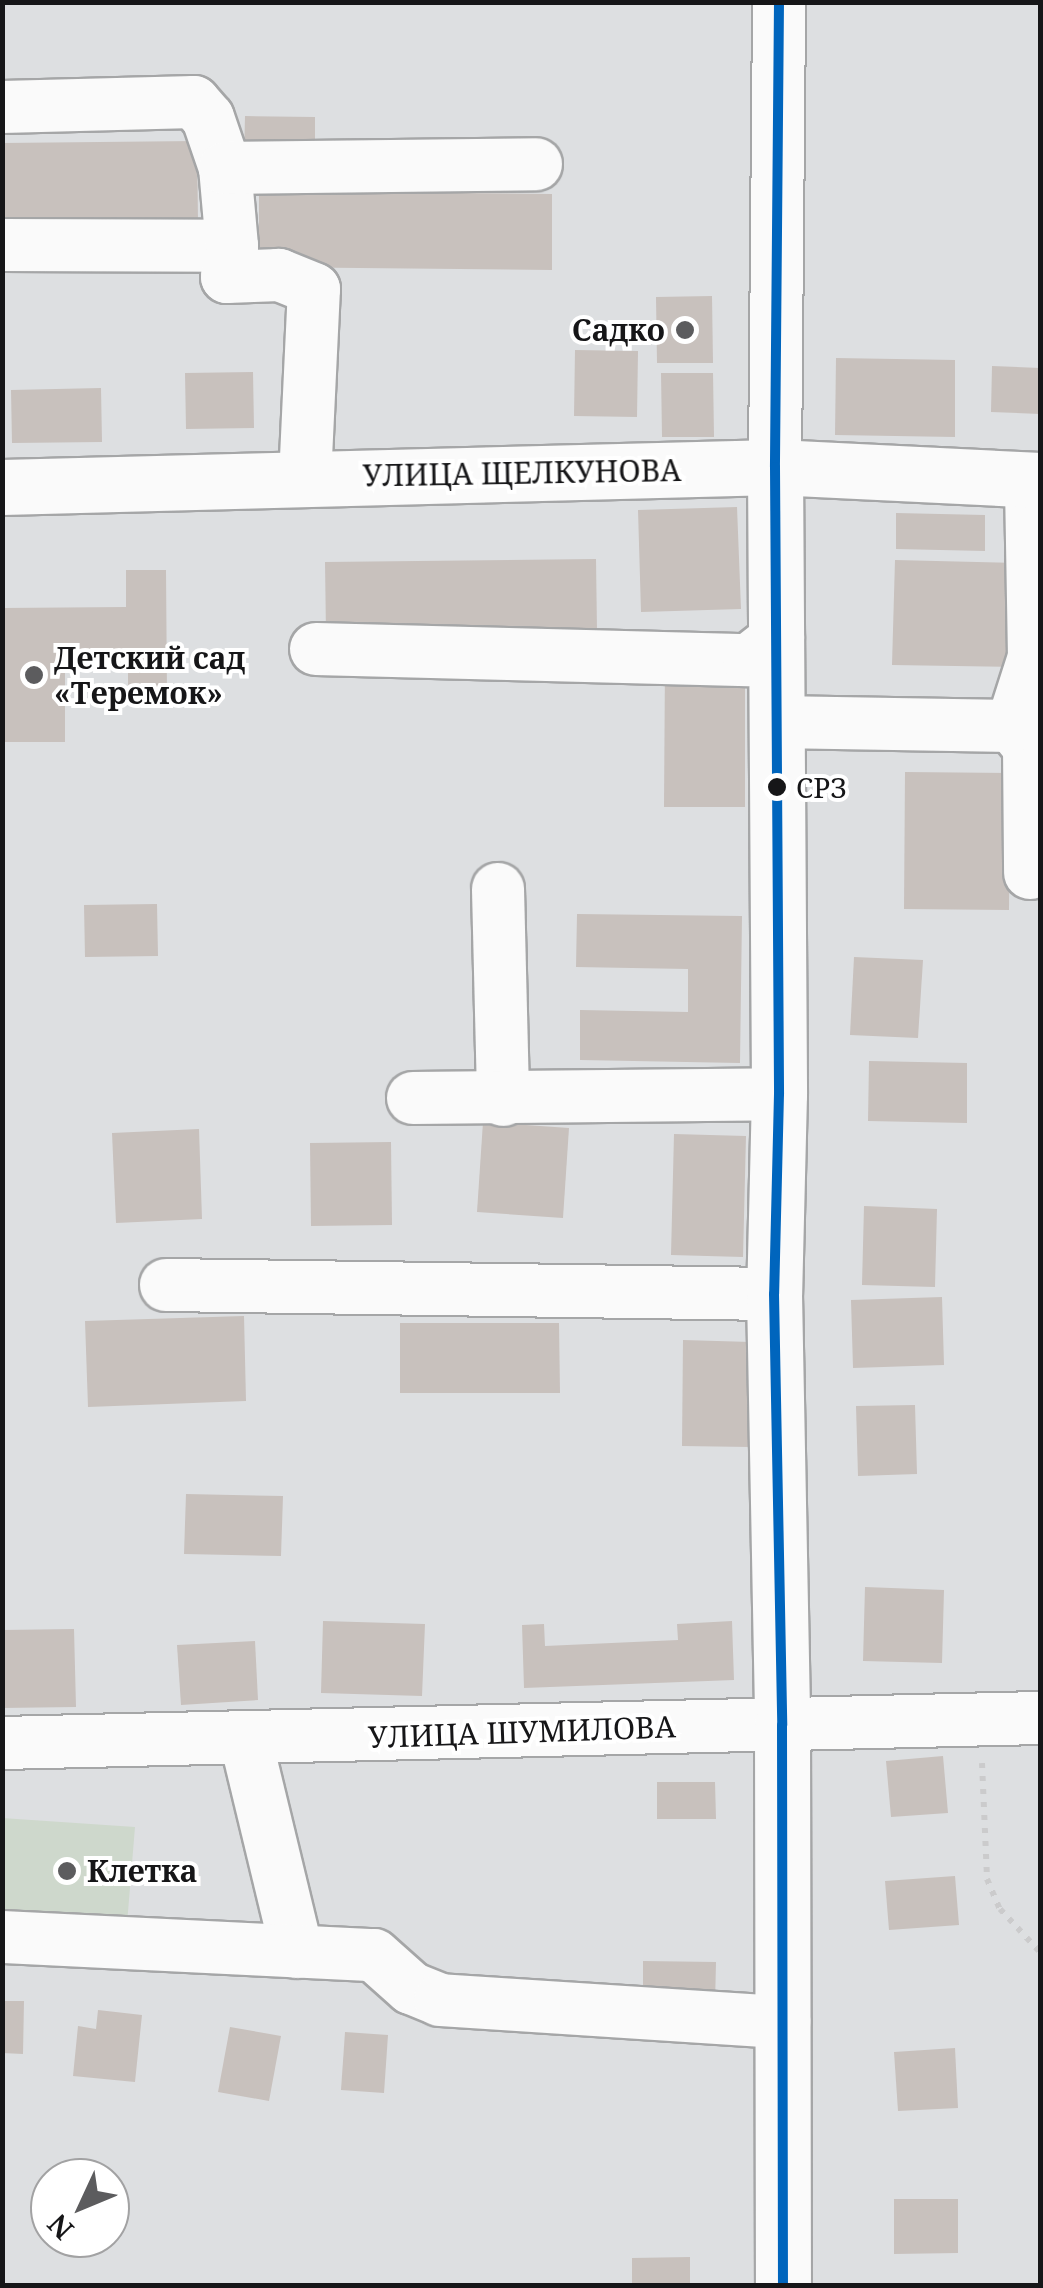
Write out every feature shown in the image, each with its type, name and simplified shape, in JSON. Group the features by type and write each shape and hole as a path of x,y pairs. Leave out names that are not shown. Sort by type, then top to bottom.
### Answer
{"main road":[{"name":"УЛИЦА ЩЕЛКУНОВА","path":"2,487 774,467 1036,480"},
{"path":"774,467 779,1094 774,1294 782,1725 783,2286"}],"street":[{"path":"774,467 779,2"},
{"path":"2,107 194,102 208,118 225,168 232,246 228,277 279,275 314,289 305,479"},
{"path":"225,168 536,164"},
{"path":"2,245 232,246"},
{"path":"1012,726 1034,656 1036,480"},
{"path":"316,649 749,660 778,637"},
{"path":"776,722 1012,726"},
{"path":"1012,726 1029,747 1030,873"},
{"path":"498,889 502,1100"},
{"path":"413,1098 779,1094"},
{"path":"166,1285 774,1294"},
{"name":"УЛИЦА ШУМИЛОВА","path":"2,1744 1040,1718"},
{"path":"246,1740 297,1952"},
{"path":"2,1937 374,1955 411,1988 440,2000 784,2022"}],"path":[{"path":"980,1718 986,1880 1000,1909 1040,1952"}],"shaded area":[{"name":"Клетка","path":"2,1818 135,1827 127,1924 3,1915"}],"building":[{"path":"245,116 315,117 315,160 244,159"},
{"path":"197,141 198,222 2,224 2,143"},
{"path":"259,191 552,194 552,270 259,267"},
{"name":"Садко","path":"712,296 713,363 657,363 656,297"},
{"path":"575,350 638,351 637,417 574,416"},
{"path":"836,358 955,360 955,437 835,435"},
{"path":"992,366 1040,368 1040,414 991,412"},
{"path":"253,372 254,428 186,429 185,373"},
{"path":"661,373 713,373 714,437 662,437"},
{"path":"101,388 102,442 12,443 11,390"},
{"path":"737,507 741,609 641,612 638,510"},
{"path":"896,513 985,515 985,551 896,549"},
{"path":"596,559 597,631 326,634 325,562"},
{"path":"895,560 1020,563 1018,667 892,665"},
{"name":"Детский сад «Теремок»","path":"126,570 166,570 167,695 128,695 128,655 65,655 65,742 3,742 3,608 126,607"},
{"path":"665,662 745,663 745,807 664,807"},
{"path":"905,772 1010,773 1009,910 904,909"},
{"path":"157,904 158,956 85,957 84,905"},
{"path":"577,914 742,916 740,1063 580,1060 580,1010 688,1012 688,969 576,967"},
{"path":"854,957 923,960 918,1038 850,1035"},
{"path":"869,1061 967,1063 967,1123 868,1121"},
{"path":"483,1122 569,1128 563,1218 477,1212"},
{"path":"199,1129 202,1219 116,1223 112,1133"},
{"path":"674,1134 746,1136 743,1257 671,1255"},
{"path":"391,1142 392,1225 311,1226 310,1143"},
{"path":"864,1206 937,1209 935,1287 862,1285"},
{"path":"942,1297 944,1365 853,1368 851,1300"},
{"path":"244,1316 246,1401 88,1407 85,1321"},
{"path":"400,1323 559,1323 560,1393 400,1393"},
{"path":"683,1340 751,1342 750,1447 682,1446"},
{"path":"915,1405 917,1474 858,1476 856,1406"},
{"path":"186,1494 283,1496 281,1556 184,1554"},
{"path":"865,1587 944,1590 942,1663 863,1661"},
{"path":"323,1621 425,1624 422,1696 321,1693"},
{"path":"732,1621 734,1680 524,1688 522,1625 544,1624 545,1646 678,1640 677,1624"},
{"path":"74,1629 76,1707 2,1708 2,1630"},
{"path":"255,1641 258,1700 181,1705 177,1645"},
{"path":"943,1756 948,1813 891,1817 886,1761"},
{"path":"657,1782 715,1782 716,1819 657,1819"},
{"path":"955,1876 959,1925 889,1930 885,1881"},
{"path":"643,1961 716,1962 715,2005 643,2004"},
{"path":"2,2001 24,2001 23,2054 2,2053"},
{"path":"98,2010 142,2015 135,2082 73,2076 78,2026 96,2029"},
{"path":"230,2027 281,2036 269,2101 218,2092"},
{"path":"345,2032 388,2035 384,2093 341,2090"},
{"path":"955,2048 958,2108 898,2111 894,2052"},
{"path":"894,2199 958,2199 958,2253 894,2254"},
{"path":"690,2257 690,2286 632,2286 632,2258"}],"transit line":[{"path":"779,2 775,467 779,1094 774,1294 782,1725 783,2286"}],"place":[{"name":"Садко","path":"685,330"},
{"name":"Детский сад «Теремок»","path":"34,675"},
{"name":"СРЗ","path":"777,787"},
{"name":"Клетка","path":"67,1871"}]}
